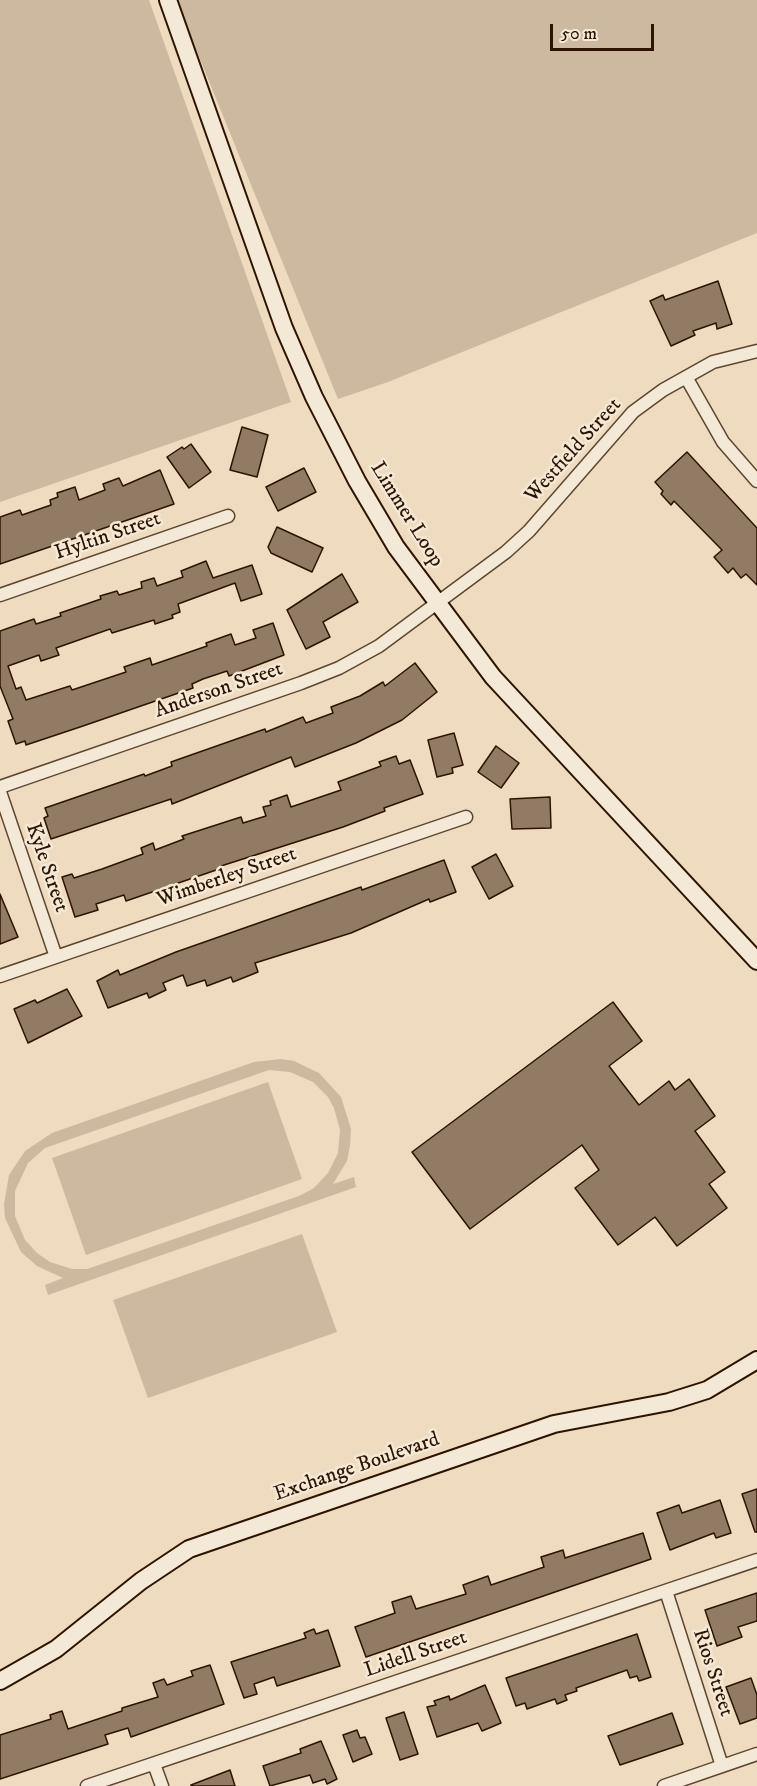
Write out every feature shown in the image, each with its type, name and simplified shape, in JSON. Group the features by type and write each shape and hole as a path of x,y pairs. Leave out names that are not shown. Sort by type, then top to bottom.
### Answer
{"street":[{"name":"Limmer Loop","path":"168,0 284,328 314,397 357,481 396,547 492,677 757,961"},
{"name":"Westfield Street","path":"436,604 506,552 529,531 633,412 687,376 714,362 757,351"},
{"path":"687,376 723,442 757,481"},
{"name":"Hyltin Street","path":"0,595 228,516"},
{"name":"Anderson Street","path":"0,787 339,668 379,646 436,604"},
{"name":"Kyle Street","path":"0,792 56,957"},
{"name":"Wimberley Street","path":"0,976 466,817"},
{"name":"Exchange Boulevard","path":"0,1681 56,1649 141,1581 189,1549 554,1424 669,1402 698,1393 745,1369 757,1360"},
{"name":"Lidell Street","path":"87,1786 757,1560"},
{"name":"Rios Street","path":"666,1591 722,1766"},
{"path":"664,1786 757,1754"},
{"path":"154,1764 162,1786"}],"shaded area":[{"path":"0,0 149,0 291,402 0,502"},
{"path":"176,0 757,0 757,233 388,382 338,399"},
{"path":"281,1059 294,1061 319,1073 341,1097 351,1129 350,1145 347,1161 333,1184 354,1177 356,1187 48,1295 45,1285 63,1278 37,1266 21,1252 5,1218 4,1204 9,1175 25,1151 52,1133 254,1062","holes":["269,1070 290,1072 313,1082 328,1097 334,1108 340,1130 338,1153 328,1173 314,1188 299,1196 87,1269 72,1269 50,1262 37,1253 25,1240 15,1216 15,1191 28,1163 45,1148"]},
{"path":"268,1082 302,1179 86,1255 52,1158"},
{"path":"302,1234 337,1332 148,1398 113,1300"}],"building":[{"path":"718,281 732,324 717,329 716,323 693,331 695,335 671,346 650,301 663,295 665,300"},
{"path":"242,427 268,435 257,477 230,470"},
{"path":"191,444 211,472 189,488 167,457"},
{"path":"687,452 757,528 757,585 746,574 741,578 733,568 728,573 714,557 722,550 674,501 671,505 661,494 663,491 655,482"},
{"path":"304,468 316,492 278,511 266,487"},
{"path":"160,470 174,504 0,564 0,517 20,510 22,515 51,505 50,500 58,497 57,493 75,487 79,500 105,490 103,484 119,478 123,486"},
{"path":"277,527 323,548 312,572 271,553 268,547"},
{"path":"206,561 213,578 252,565 262,594 241,601 235,583 178,604 180,612 172,615 173,618 155,624 154,620 112,633 110,629 56,648 59,655 41,661 39,655 8,666 16,689 21,687 26,700 70,686 72,690 126,672 124,667 150,658 152,665 207,646 206,643 231,634 235,645 256,638 253,630 273,623 284,655 229,676 227,671 203,679 192,684 193,688 26,745 25,741 16,744 8,721 13,719 0,686 0,631 34,619 36,624 61,616 60,613 101,599 100,596 117,591 119,595 142,588 141,582 154,578 157,586 183,577 181,571"},
{"path":"342,574 358,602 323,622 330,637 306,649 287,610"},
{"path":"415,663 437,692 402,720 356,743 295,767 291,757 172,804 171,799 51,839 44,818 48,816 45,808 144,774 145,776 172,766 171,762 265,729 266,732 303,717 306,723 333,713 331,707 360,696 383,682 385,686"},
{"path":"454,733 463,765 452,768 453,773 437,777 428,740"},
{"path":"496,746 519,763 501,788 478,772"},
{"path":"396,756 399,764 410,760 423,794 384,808 385,811 343,827 221,866 222,868 126,901 124,895 96,904 98,910 75,917 62,877 72,874 74,878 143,854 141,848 153,843 155,850 184,839 182,836 241,817 243,823 266,816 263,807 271,805 270,801 287,795 291,807 341,790 338,782 381,766 379,762"},
{"path":"550,797 551,828 512,829 510,799"},
{"path":"496,854 513,886 489,899 472,867"},
{"path":"444,860 456,892 430,902 429,899 351,933 255,963 258,972 233,982 231,977 207,986 205,980 187,986 183,975 163,983 166,990 149,998 147,993 108,1008 97,981 118,970 120,975 176,952"},
{"path":"0,894 18,937 0,944"},
{"path":"67,989 82,1016 28,1043 14,1009 35,1000 37,1003"},
{"path":"613,1002 642,1041 609,1066 639,1105 669,1081 675,1090 689,1079 715,1116 695,1131 725,1172 709,1184 727,1208 677,1246 655,1217 618,1245 575,1188 599,1170 582,1145 470,1229 412,1152"},
{"path":"757,1489 757,1532 755,1532 742,1494"},
{"path":"720,1500 731,1533 716,1538 714,1533 670,1550 657,1513 679,1505 682,1513"},
{"path":"643,1533 651,1559 366,1657 355,1627 395,1613 392,1602 411,1596 416,1609 466,1594 463,1585 488,1576 491,1585 544,1567 541,1557 563,1550 565,1558"},
{"path":"757,1593 757,1621 738,1627 742,1637 717,1646 705,1610"},
{"path":"314,1629 316,1634 328,1630 340,1666 277,1686 274,1677 254,1684 257,1694 244,1698 231,1662 306,1638 304,1633"},
{"path":"637,1634 651,1677 639,1681 637,1676 630,1678 627,1670 576,1688 577,1691 565,1695 567,1700 557,1704 555,1699 527,1709 525,1703 516,1706 506,1678"},
{"path":"210,1665 224,1704 131,1737 128,1728 105,1735 108,1744 0,1779 0,1735 51,1719 50,1715 62,1711 68,1729 122,1711 122,1708 158,1697 153,1683 164,1679 167,1685 193,1676 191,1671"},
{"path":"751,1678 757,1695 757,1718 740,1724 726,1687"},
{"path":"485,1685 501,1723 482,1731 478,1723 437,1737 427,1707 436,1705 434,1701 449,1696 450,1700"},
{"path":"404,1712 418,1754 400,1760 386,1718"},
{"path":"672,1713 683,1744 620,1765 608,1736"},
{"path":"357,1730 360,1738 365,1737 372,1754 353,1762 343,1735"},
{"path":"321,1741 337,1779 327,1784 325,1779 313,1783 310,1775 270,1786 263,1766 301,1753 300,1749"},
{"path":"230,1770 235,1786 191,1786 191,1785"}]}
